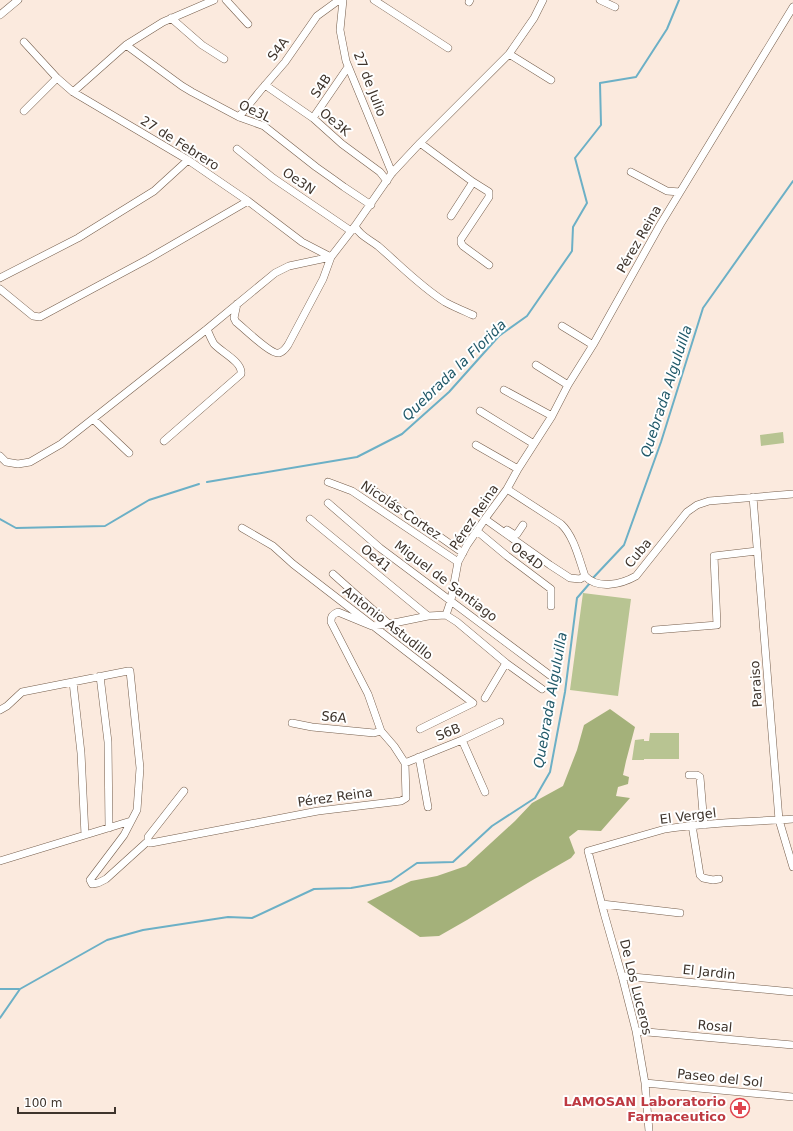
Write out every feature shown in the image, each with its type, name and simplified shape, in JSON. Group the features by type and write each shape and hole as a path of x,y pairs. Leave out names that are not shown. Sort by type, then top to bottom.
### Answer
{"street":[{"path":"0,15 18,0"},
{"path":"73,92 126,44 171,18 214,0"},
{"path":"226,0 248,24"},
{"name":"S4A","path":"240,117 285,62 317,16 339,0"},
{"name":"27 de Julio","path":"343,0 340,30 346,61 392,173"},
{"path":"374,0 392,10 448,48"},
{"path":"237,304 234,318 236,322 274,353 279,353 284,350 323,279 331,257 392,173 509,54 534,18 543,0"},
{"path":"600,0 616,7"},
{"name":"Pérez Reina","path":"446,615 451,600 458,562 463,553 507,489 552,416 568,385 680,192 793,7"},
{"path":"171,18 202,45 224,59"},
{"name":"27 de Febrero","path":"24,42 57,78 73,92 188,160 302,242 331,257"},
{"name":"Oe3L","path":"126,44 182,86 240,117 264,126 316,167 370,205"},
{"path":"509,54 551,80"},
{"name":"S4B","path":"313,118 348,67"},
{"path":"24,111 57,78"},
{"name":"Oe3K","path":"265,85 313,118 342,144 380,172 387,181"},
{"path":"420,143 488,192 489,196 461,239 461,243 489,265"},
{"name":"Oe3N","path":"237,149 274,178 376,244 445,302 473,315"},
{"path":"0,278 78,238 129,207 154,191 188,160"},
{"path":"631,172 667,191 680,192"},
{"path":"451,216 473,182"},
{"path":"0,289 33,316 40,317 148,259 248,202"},
{"path":"0,456 6,462 18,464 30,462 61,444 276,273 289,266 331,257"},
{"path":"562,326 593,344"},
{"path":"164,441 241,374 242,371 237,363 212,342 207,329"},
{"path":"536,365 568,385"},
{"path":"504,390 552,416"},
{"path":"480,411 534,444"},
{"path":"93,419 129,453"},
{"path":"476,444 518,469"},
{"name":"Nicolás Cortez","path":"328,482 352,491 458,562"},
{"path":"486,518 528,551 570,578 580,579 585,576 567,529 507,489"},
{"path":"376,492 463,553"},
{"name":"Cuba","path":"585,576 588,579 601,584 614,584 627,581 636,576 686,512 697,505 709,501 793,494"},
{"name":"Paraiso","path":"752,497 778,820 793,866"},
{"name":"Miguel de Santiago","path":"328,503 380,548 551,676"},
{"path":"486,518 515,535 523,525"},
{"name":"Oe41","path":"310,519 428,616"},
{"name":"Antonio Astudillo","path":"242,528 272,546 372,626 473,703 420,729"},
{"name":"Oe4D","path":"477,531 551,589 551,606"},
{"path":"655,630 717,625 714,556 757,551"},
{"path":"333,574 389,624"},
{"path":"405,763 394,746 378,732 368,694 331,622 332,615 338,612 372,626 428,616 446,615 506,663 542,689"},
{"path":"485,698 506,663"},
{"path":"0,710 7,706 22,692 130,671 140,768 137,810 124,835 90,880 92,884 106,879 148,841 148,837 184,791"},
{"path":"100,676 108,742 109,828"},
{"path":"73,682 81,752 85,835"},
{"name":"S6B","path":"405,763 462,740 500,722"},
{"name":"S6A","path":"292,723 312,727 378,732"},
{"path":"462,740 485,792"},
{"path":"419,757 428,807"},
{"name":"Pérez Reina","path":"148,841 152,843 318,810 401,801 406,798 405,763"},
{"path":"689,775 697,775 700,777 704,825"},
{"name":"El Vergel","path":"588,851 665,829 692,825 793,820"},
{"path":"0,861 131,821"},
{"path":"692,825 700,875 703,878 713,880 719,879"},
{"name":"De Los Luceros","path":"588,851 636,1031 645,1083 649,1131"},
{"path":"602,904 680,913"},
{"name":"El Jardin","path":"622,976 793,992"},
{"name":"Rosal","path":"636,1031 793,1045"},
{"name":"Paseo del Sol","path":"645,1083 793,1097"}],"green space":[{"path":"783,432 784,443 761,446 760,435"},
{"path":"583,593 631,599 618,696 570,690"},
{"path":"610,709 635,727 623,775 629,777 628,784 618,787 616,796 630,798 601,831 578,830 569,837 575,853 571,858 439,936 420,937 367,902 411,881 437,876 466,866 515,821 532,803 563,786 577,750 584,725"},
{"path":"650,733 679,733 679,759 644,759 644,741 649,741"},
{"path":"644,739 644,760 632,760 635,740"}],"waterway":[{"name":"Quebrada la Florida","path":"207,482 357,457 402,434 449,392 499,336 527,316 572,251 573,227 587,203 575,158 601,125 600,83 636,77 667,29 679,0"},
{"name":"Quebrada Alguluilla","path":"592,579 624,545 661,442 703,308 793,181"},
{"name":"Quebrada la Florida","path":"0,519 16,528 105,526 149,500 199,484"},
{"name":"Quebrada Alguluilla","path":"0,1018 20,989 107,940 143,930 228,917 252,918 314,889 351,888 391,881 417,863 453,862 492,826 535,798 550,772 565,692 577,598 590,583"},
{"path":"0,989 19,989"}],"place":[{"name":"LAMOSAN Laboratorio Farmaceutico","path":"740,1108"}]}
